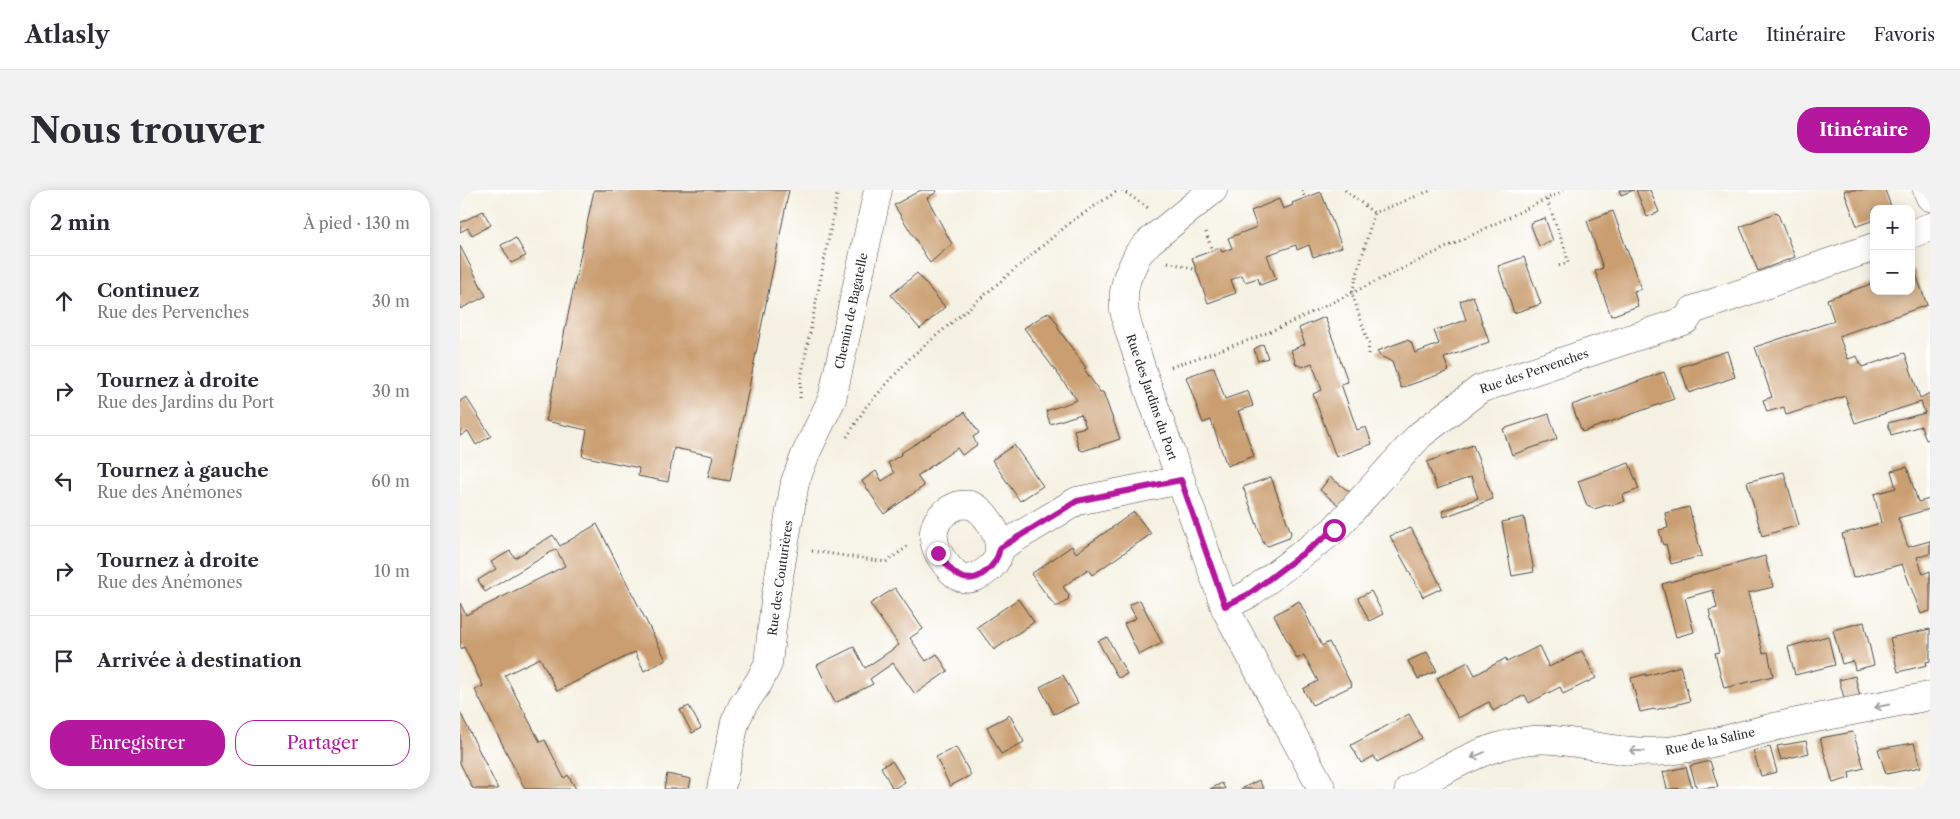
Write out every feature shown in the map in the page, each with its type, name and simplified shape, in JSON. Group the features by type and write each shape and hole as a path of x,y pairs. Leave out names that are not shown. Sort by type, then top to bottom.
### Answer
{"street":[{"name":"Chemin de Bagatelle","path":"816,429 832,399 878,190"},
{"name":"Rue des Jardins du Port","path":"1213,190 1149,242 1138,254 1127,278 1124,292 1124,310 1144,376 1225,606 1322,789"},
{"path":"1927,190 1930,197"},
{"path":"1915,233 1930,227"},
{"name":"Rue des Pervenches","path":"1225,606 1249,594 1334,530 1420,435 1480,389 1686,320 1693,310 1870,248"},
{"name":"Rue des Couturières","path":"721,789 735,722 768,664 784,543 795,482 816,429"},
{"path":"1000,548 1077,501 1181,480"},
{"path":"959,505 970,505 978,509 997,538 1000,548 998,556 988,570 972,578 962,578 953,573 938,553 933,535 935,525 950,508 959,505"},
{"name":"Rue de la Saline","path":"1409,789 1460,763 1495,748 1524,740 1552,740 1609,750 1667,751 1706,744 1778,726 1930,696"}],"path":[{"path":"800,386 838,190"},
{"path":"847,438 866,407 911,357 1072,221 1119,190"},
{"path":"1302,190 1305,198"},
{"path":"1345,190 1374,213"},
{"path":"1374,213 1432,190"},
{"path":"1144,376 1255,338 1565,190"},
{"path":"1547,200 1566,252 1568,263 1558,266"},
{"path":"1368,354 1369,345 1352,293 1374,213"},
{"path":"784,543 799,549 886,562 909,546 933,535"}],"building":[{"path":"594,190 789,190 730,481 708,477 713,456 674,448 668,482 638,476 639,468 582,456 587,430 546,421"},
{"path":"921,190 936,190 937,192 927,198 952,244 930,263 894,205"},
{"path":"1619,190 1634,190 1621,195"},
{"path":"1636,190 1650,190 1659,212 1647,217"},
{"path":"1885,190 1891,205 1870,205 1870,221 1857,226 1844,191"},
{"path":"1321,192 1342,247 1313,257 1309,245 1297,250 1296,245 1267,255 1276,279 1260,285 1258,278 1245,282 1242,275 1231,280 1236,293 1208,303 1192,258 1220,248 1222,252 1232,248 1228,238 1257,227 1251,211 1279,199 1283,209 1293,205 1292,203"},
{"path":"483,211 491,225 472,235 468,228 460,232 460,223"},
{"path":"1613,211 1641,289 1634,291 1638,306 1611,316 1595,271 1603,268 1587,221"},
{"path":"1777,212 1795,257 1758,271 1740,227"},
{"path":"1545,218 1553,241 1539,246 1530,223"},
{"path":"516,238 526,256 511,263 501,245"},
{"path":"460,246 486,296 460,309"},
{"path":"1524,257 1541,304 1514,313 1498,266"},
{"path":"1915,272 1927,305 1839,336 1848,359 1857,356 1862,367 1905,353 1920,398 1930,393 1930,439 1926,440 1921,426 1891,435 1888,423 1925,413 1921,402 1855,423 1845,396 1786,415 1784,407 1767,412 1763,400 1772,397 1755,347 1834,321 1827,299 1870,284 1870,295 1915,295"},
{"path":"917,273 945,307 920,329 891,295"},
{"path":"1473,296 1489,342 1444,358 1449,371 1401,388 1392,362 1379,355 1377,351 1407,340 1411,342 1415,353 1439,344 1434,331 1466,320 1460,301"},
{"path":"1049,312 1059,326 1057,327 1086,368 1084,369 1100,392 1103,392 1120,439 1083,451 1079,449 1074,430 1086,427 1081,414 1050,424 1046,411 1077,400 1024,328"},
{"path":"1325,317 1348,382 1341,384 1357,430 1366,427 1372,444 1336,457 1313,394 1322,390 1312,363 1302,367 1296,364 1291,350 1305,344 1299,328"},
{"path":"1263,344 1268,358 1258,361 1254,349"},
{"path":"1727,351 1735,377 1689,393 1680,367"},
{"path":"1214,367 1225,399 1248,391 1253,406 1238,411 1254,456 1227,466 1211,420 1203,423 1186,377"},
{"path":"1664,372 1674,399 1582,432 1572,405"},
{"path":"466,397 491,436 476,445 468,431 460,436 460,401"},
{"path":"965,412 979,433 973,437 977,445 962,455 957,448 917,476 924,486 884,514 862,481 876,471 882,481 894,473 888,463"},
{"path":"1549,414 1557,439 1512,455 1503,429"},
{"path":"1014,445 1043,486 1020,501 992,460"},
{"path":"1473,445 1493,499 1444,517 1442,511 1478,498 1471,477 1437,489 1427,462"},
{"path":"1629,463 1639,489 1623,495 1625,501 1611,506 1610,504 1594,509 1587,506 1578,481"},
{"path":"1907,467 1918,502 1930,499 1930,509 1898,518 1908,547 1930,541 1930,554 1917,557 1923,574 1930,571 1930,611 1921,614 1902,564 1853,578 1842,534 1881,523 1874,494 1896,488 1891,471"},
{"path":"1784,472 1799,525 1762,536 1747,482"},
{"path":"1271,477 1291,533 1289,538 1268,546 1264,544 1243,487"},
{"path":"1330,477 1355,496 1343,509 1320,490"},
{"path":"1689,507 1702,556 1671,564 1666,544 1663,545 1659,530 1668,528 1665,513"},
{"path":"1134,512 1151,534 1092,575 1088,569 1063,587 1069,595 1068,600 1059,606 1055,606 1031,574 1072,546 1076,553"},
{"path":"1524,517 1534,572 1512,576 1502,522"},
{"path":"597,524 666,660 644,671 635,652 557,691 540,658 505,675 540,742 545,740 564,778 568,775 576,789 525,789 475,690 483,686 464,647 460,649 460,603 466,615 565,566 556,549 485,592 478,580 496,569 491,562 510,551 515,558 553,535 560,546"},
{"path":"1411,528 1442,588 1423,597 1390,536"},
{"path":"1765,556 1773,587 1748,593 1763,653 1768,652 1773,676 1724,688 1715,653 1719,652 1709,610 1717,608 1713,590 1685,598 1694,632 1676,637 1662,584"},
{"path":"895,588 923,629 910,638 926,661 937,654 948,671 915,694 893,663 870,679 873,684 835,703 817,665 854,647 865,668 899,645 870,604"},
{"path":"1371,591 1383,614 1369,621 1358,598"},
{"path":"1018,599 1034,622 994,650 977,627"},
{"path":"1140,600 1162,643 1139,655 1124,624 1136,618 1129,605"},
{"path":"1299,601 1322,646 1329,642 1352,686 1312,705 1303,689 1318,681 1304,655 1297,659 1274,615"},
{"path":"1864,622 1874,665 1855,670 1853,661 1842,664 1833,630"},
{"path":"1930,629 1930,661 1926,662 1927,665 1898,672 1890,638"},
{"path":"1828,636 1835,665 1795,675 1788,647"},
{"path":"1107,637 1127,674 1118,678 1098,641"},
{"path":"1539,646 1549,667 1582,651 1596,678 1563,694 1560,687 1529,703 1525,695 1493,711 1489,702 1458,718 1437,678 1468,662 1475,675 1506,658 1507,662"},
{"path":"1427,652 1437,671 1418,679 1408,661"},
{"path":"1680,666 1690,701 1640,712 1631,678 1646,674 1646,676"},
{"path":"1063,675 1078,703 1054,714 1040,687"},
{"path":"1855,676 1860,697 1845,701 1839,680"},
{"path":"689,706 701,728 692,733 680,710"},
{"path":"460,712 498,789 473,789 460,763"},
{"path":"1409,714 1422,738 1377,762 1374,756 1361,763 1351,745"},
{"path":"1010,715 1024,742 1001,754 987,727"},
{"path":"1853,732 1864,768 1849,772 1850,778 1833,783 1820,738"},
{"path":"1806,741 1809,753 1781,760 1777,746"},
{"path":"1914,743 1921,767 1886,774 1878,749"},
{"path":"956,747 971,775 950,786 936,757"},
{"path":"1770,747 1777,772 1761,776 1753,751"},
{"path":"892,761 905,782 893,789 881,767"},
{"path":"1710,761 1718,787 1697,789 1690,766"},
{"path":"1686,767 1692,788 1667,789 1663,772"},
{"path":"667,774 691,779 689,789 664,789"},
{"path":"1259,780 1264,789 1241,789"},
{"path":"1222,783 1225,789 1210,789"}],"route":[{"path":"938,553 953,573 962,578 972,578 988,570 995,562 1000,548 1077,501 1181,480 1225,606 1249,594 1334,530"}]}
